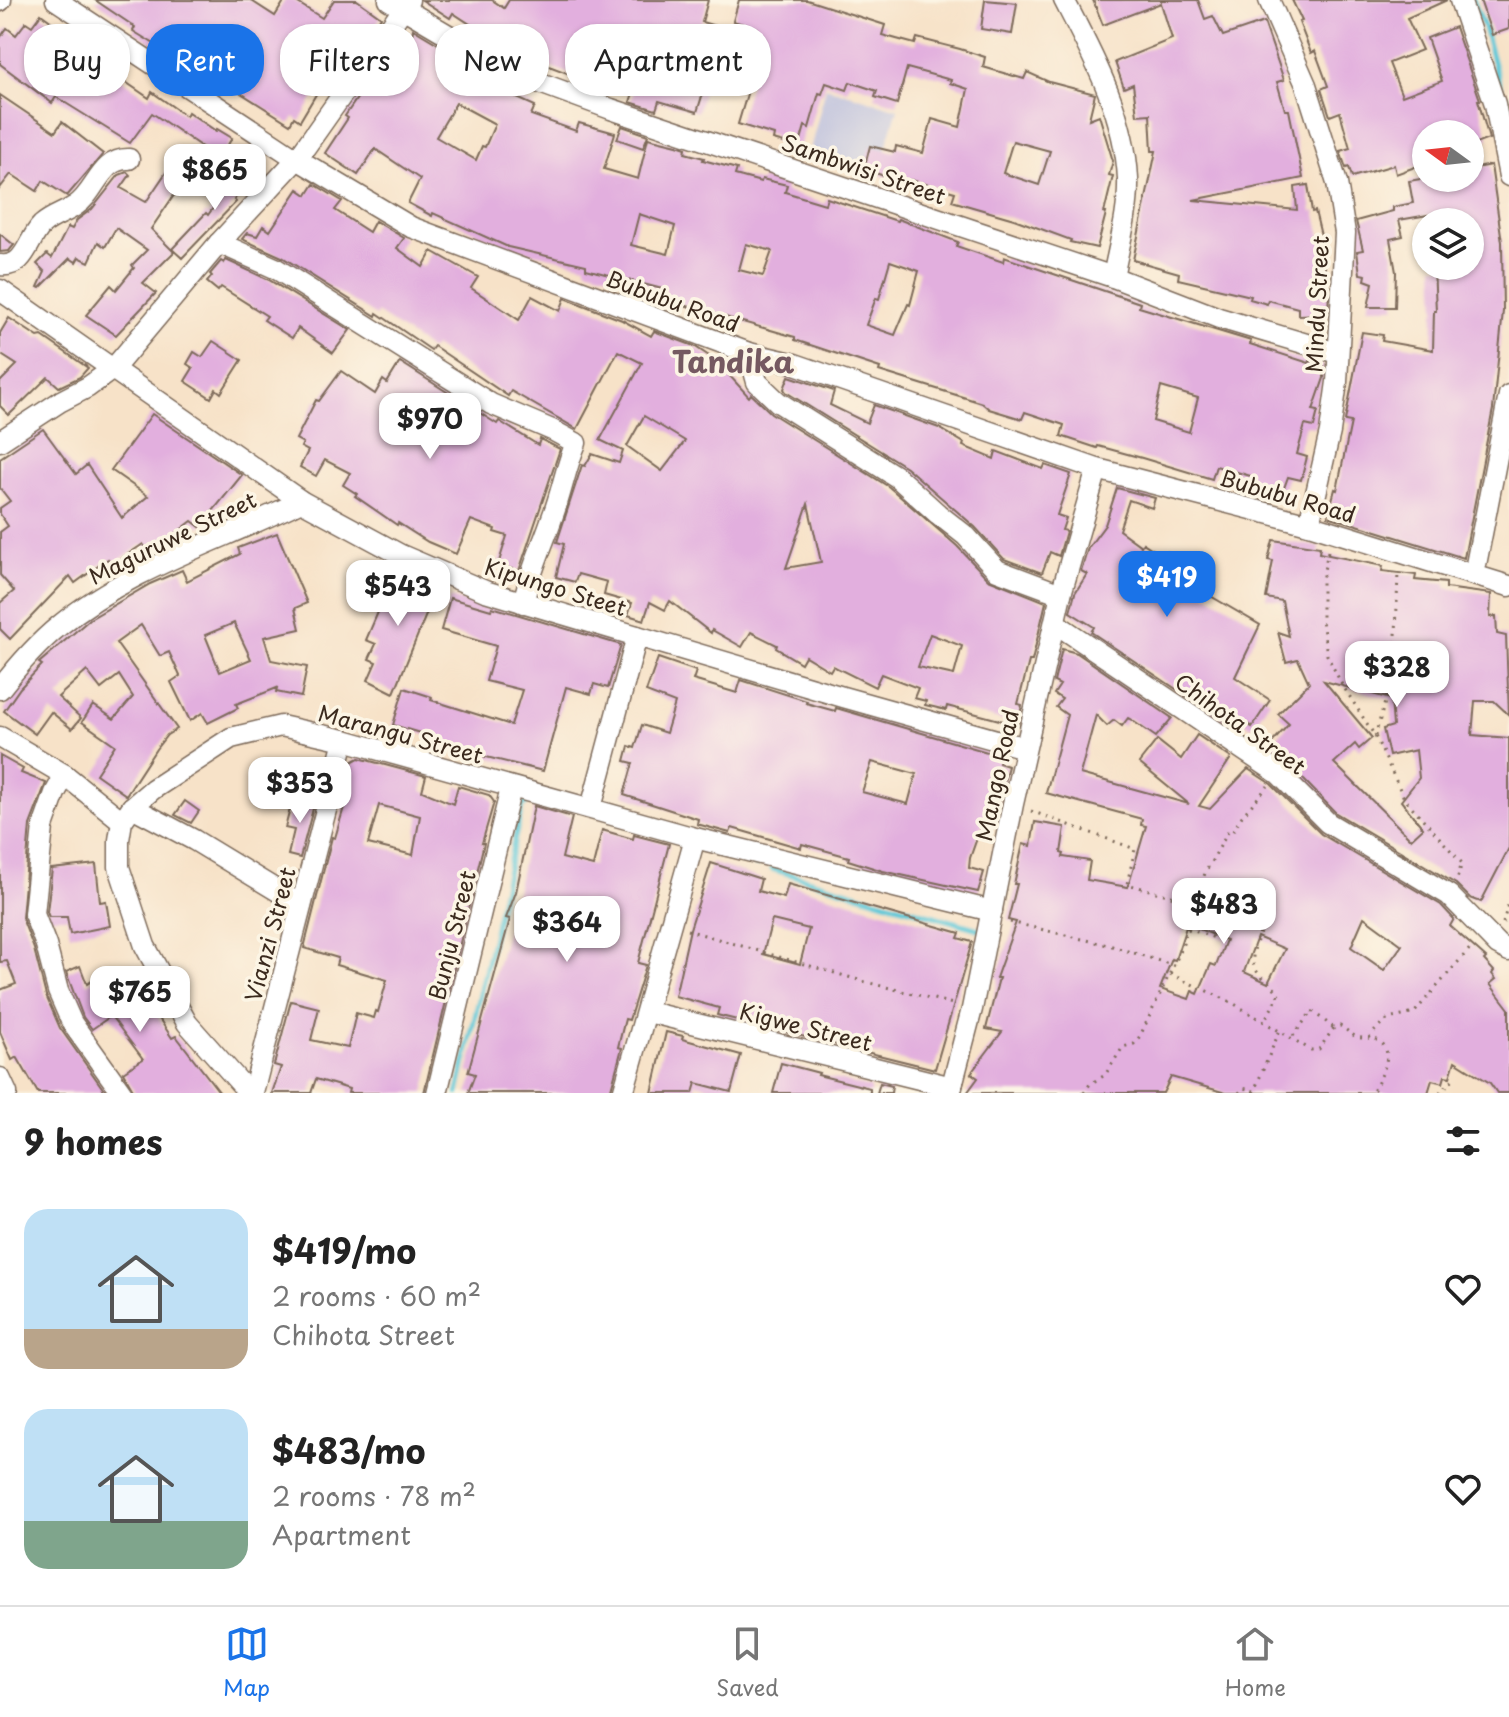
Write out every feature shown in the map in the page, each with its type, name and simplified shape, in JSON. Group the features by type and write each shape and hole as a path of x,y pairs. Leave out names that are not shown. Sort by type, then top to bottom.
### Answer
{"street":[{"name":"Bububu Road","path":"56,0 297,159 411,227 749,353 792,363 1097,469 1309,524 1509,586"},
{"path":"1064,0 1102,73 1125,149 1128,181 1126,211 1113,277"},
{"name":"Mindu Street","path":"1269,0 1306,85 1337,183 1345,247 1337,382 1330,432 1309,524"},
{"path":"1460,0 1495,104 1509,176"},
{"path":"0,441 114,368 219,243 297,159 400,3"},
{"name":"Sambwisi Street","path":"400,3 513,73 611,109 1113,277 1219,318 1337,353"},
{"path":"0,265 15,264 43,225 62,211 74,207 86,196 108,164 119,158 129,159"},
{"path":"219,243 275,268 491,404 576,443 553,515 535,558 523,603"},
{"name":"Kipungo Steet","path":"0,290 301,501 401,555 485,591 523,603 1025,748"},
{"path":"749,353 757,382 778,402 897,477 966,536 997,570 1061,594"},
{"path":"1474,575 1509,395"},
{"name":"Mango Road","path":"951,1090 972,1009 1025,748 1061,594 1097,469"},
{"name":"Maguruwe Street","path":"0,689 59,625 113,588 301,501"},
{"name":"Chihota Street","path":"1055,623 1279,774 1328,823 1449,895 1498,945 1509,951"},
{"path":"591,808 637,636"},
{"name":"Marangu Street","path":"127,814 153,789 231,738 281,726 344,740 695,838 991,915"},
{"path":"0,737 127,814 194,840 301,905"},
{"name":"Vianzi Street","path":"251,1093 344,740"},
{"path":"65,775 51,800 43,827 34,914 58,991 72,1023 122,1093"},
{"name":"Bunju Street","path":"437,1093 511,788"},
{"path":"127,814 119,840 119,867 145,946 187,1023 251,1093"},
{"path":"623,1093 695,838"},
{"name":"Kigwe Street","path":"648,1012 951,1090"},
{"path":"0,1078 7,1093"}],"path":[{"path":"1333,532 1322,580 1322,620 1327,655 1375,736 1404,798 1462,863 1449,895"},
{"path":"1375,736 1395,668 1399,577 1394,551"},
{"path":"1084,1093 1090,1084 1105,1075 1123,1047 1138,1040 1174,965 1205,873 1228,832 1232,833 1242,816 1279,774"},
{"path":"1013,804 1135,849 1127,884 1195,903"},
{"path":"1188,929 1215,938 1233,911 1263,923 1252,960 1254,969 1277,988 1279,996 1264,1021"},
{"path":"991,915 1174,965"},
{"path":"672,926 972,1009"},
{"path":"1369,1038 1381,1023 1392,1016 1414,1013 1484,930"},
{"path":"1170,974 1231,1002 1316,1051 1334,1028"},
{"path":"1292,1037 1312,1011 1334,1028 1343,1027 1360,1038 1369,1038 1386,1046 1387,1056 1372,1093"},
{"path":"1254,1091 1280,1030"},
{"path":"1440,1093 1456,1076"},
{"path":"1239,1093 1243,1088 1261,1093"}],"shaded area":[{"path":"826,87 898,109 877,175 809,154"}],"building":[{"path":"95,0 250,0 275,16 285,0 293,0 322,18 334,0 357,0 381,17 376,24 280,24 280,96 315,96 300,121 294,117 290,124 246,96 264,96 264,24 146,24 146,39 133,31 135,27"},
{"path":"422,0 492,0 504,8 509,0 708,0 702,22 709,24 565,24 565,72 549,66 549,24 470,24 453,13 450,18"},
{"path":"739,0 807,0 885,25 882,35 915,44 917,38 960,49 985,57 983,67 1024,79 1027,72 1049,82 1095,94 1089,119 1099,115 1113,161 1109,175 1113,176 1097,248 1070,242 1014,219 952,201 955,192 911,180 910,185 864,169 870,146 895,152 896,146 923,153 932,119 960,127 968,89 950,83 951,80 907,68 897,104 875,97 877,91 850,82 847,90 826,83 822,94 819,93 809,128 805,126 799,147 773,140 774,135 738,124 746,96 771,96 771,24 733,21","holes":["1013,141 1050,151 1039,185 1003,173"]},
{"path":"985,0 1017,3 1012,34 981,29"},
{"path":"1093,0 1198,0 1205,19 1213,16 1223,36 1264,22 1284,80 1277,82 1285,110 1289,110 1303,178 1193,200 1297,210 1295,187 1308,185 1312,212 1315,211 1325,252 1328,314 1298,315 1298,308 1268,300 1267,304 1250,299 1251,296 1178,279 1179,273 1133,260 1156,151 1152,151 1150,114 1137,115 1133,84 1124,88 1115,62 1172,39 1161,3 1103,25"},
{"path":"1292,0 1447,0 1407,18 1422,50 1389,63 1402,96 1442,81 1427,38 1455,27 1480,100 1484,120 1412,120 1412,168 1396,174 1394,165 1352,177 1340,151 1350,148 1340,112 1330,116 1321,89 1328,86 1315,51 1311,53 1299,22 1302,21"},
{"path":"1480,0 1509,0 1509,29 1492,35"},
{"path":"41,14 55,24 34,24"},
{"path":"24,25 24,82 0,64 0,38 7,28 16,35"},
{"path":"419,33 435,42 435,96 518,96 535,106 531,115 576,131 579,123 615,133 604,169 638,179 648,138 677,145 686,148 685,153 737,169 735,175 787,185 785,192 825,204 827,198 898,219 958,242 956,246 1003,262 1004,257 1140,303 1139,307 1324,366 1324,378 1313,410 1318,411 1314,427 1305,425 1297,454 1307,457 1301,480 1288,477 1280,499 1250,488 1254,477 1216,466 1212,479 1097,448 1061,436 1064,425 1025,412 1022,419 989,409 982,403 879,371 880,368 795,340 795,337 663,299 666,290 586,269 586,265 508,247 408,203 420,179 375,149 358,175 325,153 348,118 345,116 359,96 419,96","holes":["456,103 495,124 476,160 436,137","639,214 675,226 668,254 631,245","746,244 772,251 763,276 739,270","890,261 919,271 910,305 895,335 866,325 876,298 879,299","1161,387 1198,398 1189,432 1153,421"]},
{"path":"130,85 149,98 158,96 186,116 188,112 232,138 221,156 215,156 152,113 130,143 56,97 52,103 43,96 130,96"},
{"path":"0,95 55,132 62,122 103,154 67,196 43,181 37,191 11,174 0,188"},
{"path":"632,96 702,96 697,112 659,101 656,110 630,102"},
{"path":"1484,121 1489,139 1484,141"},
{"path":"622,126 648,135 643,148 617,139"},
{"path":"246,162 256,169 234,200 236,202 182,258 172,249 206,213 208,215"},
{"path":"1491,165 1502,242 1503,311 1493,409 1464,558 1328,516 1337,490 1351,422 1345,421 1362,332 1383,335 1382,341 1433,350 1435,280 1484,280 1484,208 1412,208 1412,218 1399,220 1403,236 1390,239 1396,272 1395,307 1368,307 1373,283 1365,280 1366,275 1360,274 1357,251 1363,250 1356,221 1413,203 1409,181 1412,180 1412,192 1484,192 1484,166"},
{"path":"167,171 183,182 151,229 174,252 143,283 156,293 116,335 86,315 111,285 116,290 134,268 132,265 147,250 116,228 105,247 98,242 89,262 79,257 76,262 70,258 38,287 45,272 37,264 47,254 52,258 68,227 72,229 77,220 92,209 119,175 127,172 130,175 121,188 146,202"},
{"path":"314,184 342,201 335,210 369,232 375,221 404,238 397,248 423,267 432,251 478,277 471,288 519,320 532,296 560,311 565,298 622,320 651,336 654,331 694,346 712,358 710,362 771,413 889,487 957,546 988,579 1046,602 1018,704 1022,705 1018,725 947,706 946,710 925,705 926,701 914,698 918,688 881,674 875,687 833,666 830,671 805,656 801,663 776,648 777,645 751,632 742,647 712,630 711,633 670,601 665,610 650,602 644,620 628,615 632,603 604,595 607,582 578,574 575,582 556,577 564,544 557,542 582,465 585,466 592,454 619,463 623,451 600,440 642,363 618,351 577,429 511,391 508,396 434,346 431,350 377,313 376,316 282,257 242,239 247,233 257,236 263,226 270,231 298,189 307,195","holes":["644,416 685,441 662,471 627,446","808,504 821,562 786,568","930,634 962,646 954,675 918,667"]},
{"path":"0,234 14,245 9,251 0,252"},
{"path":"226,260 269,280 350,330 333,353 298,328 292,338 264,320 267,316 221,287 218,291 207,282 221,261 224,263"},
{"path":"9,318 38,337 42,336 88,368 80,377 59,387 48,377 9,415 0,406 0,382 17,365 0,354 0,333"},
{"path":"213,341 242,360 221,393 216,389 211,398 185,381 193,368 187,364 194,352 202,357"},
{"path":"400,362 497,424 499,421 538,445 540,439 560,449 519,571 498,565 507,536 494,532 495,529 471,520 456,554 397,525 355,496 357,494 343,485 350,473 325,460 316,476 300,467 308,451 296,439 316,400 319,401 341,371 375,394 383,380 387,383"},
{"path":"789,376 834,391 830,405 867,423 874,405 939,428 964,443 963,446 994,459 996,451 1043,469 1045,465 1071,474 1057,515 1066,518 1059,556 1050,552 1042,573 1004,559 975,527 906,467 786,392 784,389"},
{"path":"152,414 242,475 200,527 192,521 150,553 143,544 112,565 108,559 75,583 70,576 10,639 0,629 0,603 14,591 0,575 0,532 8,526 0,514 0,508 10,501 0,488 0,458 43,429 76,474 87,465 122,518 148,496 111,470"},
{"path":"1117,488 1155,498 1152,508 1129,500 1119,530 1141,546 1143,543 1166,558 1168,552 1193,564 1195,560 1208,566 1199,585 1190,584 1260,625 1235,677 1270,700 1252,727 1232,714 1227,723 1091,632 1094,627 1070,612 1075,593 1087,574 1081,571 1088,548 1105,525"},
{"path":"277,533 307,603 295,608 300,629 264,637 271,660 307,667 301,697 276,692 277,688 236,704 238,708 208,723 202,713 190,721 171,682 180,676 169,652 160,656 141,625 116,643 177,729 167,735 156,749 126,795 96,774 115,745 82,722 93,705 114,719 133,697 119,675 101,689 87,671 58,697 81,718 72,729 51,712 35,734 4,711 42,665 39,663 90,619 150,584 182,570 187,581 240,554 238,548","holes":["234,623 251,659 220,672 205,635"]},
{"path":"1273,540 1320,547 1319,553 1383,566 1382,571 1416,575 1415,580 1446,583 1446,588 1491,594 1490,617 1496,616 1497,634 1506,636 1509,715 1494,701 1475,701 1472,735 1509,738 1509,848 1481,902 1336,813 1270,745 1289,724 1278,714 1309,683 1298,659 1286,662 1278,632 1289,636 1282,601 1266,598 1273,561 1268,560","holes":["1324,681 1391,699 1393,726 1383,729 1389,756 1416,750 1419,778 1401,801 1423,828 1411,839 1334,763 1355,744 1359,749 1372,738"]},
{"path":"396,570 427,584 425,590 435,593 394,693 368,680 376,662 369,659 376,644 366,640"},
{"path":"450,598 491,610 492,607 621,645 608,688 594,684 591,694 566,687 543,771 470,753 393,725 404,688 432,697 431,700 511,725 522,690 486,681 496,646 441,630"},
{"path":"1062,649 1077,653 1172,718 1156,737 1128,718 1122,726 1114,720 1107,726 1096,715 1080,774 1189,804 1139,763 1157,740 1181,759 1197,735 1231,758 1199,806 1210,809 1248,769 1271,784 1321,834 1441,905 1454,919 1450,926 1486,958 1484,960 1494,971 1492,974 1496,979 1490,984 1509,1009 1509,1093 1497,1093 1490,1083 1455,1061 1450,1077 1445,1076 1443,1083 1432,1080 1428,1093 1226,1093 1171,1077 1163,1093 967,1093 978,1078 971,1073 1002,1032 986,1029 999,978 996,978 1016,922 1008,920 1023,844 1031,846 1035,822 1065,827 1061,853 1063,857 1090,861 1087,880 1128,887 1146,826 1141,825 1142,819 1046,793 1067,715 1056,707 1062,699 1054,694 1060,685 1054,682","holes":["1364,917 1402,945 1384,970 1351,947","1187,924 1226,940 1216,966 1211,964 1198,994 1192,991 1189,999 1160,989 1172,959 1175,960","1257,937 1285,949 1268,983 1244,972"]},
{"path":"658,658 696,671 693,680 737,693 741,680 806,703 835,711 836,708 1001,756 999,763 1008,766 992,827 982,824 970,858 969,868 984,872 978,892 883,871 848,860 849,857 802,844 801,848 732,828 730,833 697,824 698,819 624,795 633,763 625,761 629,746 635,748 642,725 666,733 675,703 646,692","holes":["872,762 916,774 908,804 862,792"]},
{"path":"0,756 23,769 21,773 46,783 30,825 22,918 46,996 60,1028 106,1093 38,1093 17,1057 12,1060 0,1032 0,990 16,984 7,961 0,962"},
{"path":"359,758 426,776 422,791 453,804 458,786 489,795 494,802 424,1093 348,1093 349,1089 316,1079 311,1093 272,1093 281,1067 274,1065 291,1001 319,1008 311,1040 348,1048 356,1013 374,1018 387,980 336,965 338,958 304,948 332,837 335,838 347,797 343,796 352,762","holes":["379,805 420,816 413,855 368,844"]},
{"path":"303,794 316,797 300,858 288,855 294,830 285,828 290,809 299,812"},
{"path":"185,801 199,811 191,823 175,815"},
{"path":"534,806 572,817 562,858 593,866 602,830 633,839 634,835 669,844 638,963 646,965 629,1020 625,1019 618,1047 622,1048 610,1093 468,1093 475,1074 468,1072 510,919 506,918 516,892"},
{"path":"711,863 761,879 758,891 784,898 788,884 960,933 958,938 972,942 935,1069 717,1015 719,1008 675,996 690,929","holes":["772,920 809,929 800,964 763,954"]},
{"path":"96,864 100,902 106,901 110,926 70,934 67,917 49,917 47,912 52,869"},
{"path":"80,966 87,984 106,972 112,981 129,969 134,977 138,974 153,996 148,998 152,1008 172,1038 176,1036 220,1093 135,1093 123,1072 143,1059 111,1016 92,1029 83,1017 66,972"},
{"path":"666,1032 741,1055 731,1092 696,1083 693,1093 652,1093"},
{"path":"781,1063 870,1088 870,1093 773,1093"},
{"path":"880,1083 892,1086 891,1093 877,1093"}],"waterway":[{"path":"1473,0 1484,27 1501,91"},
{"path":"458,1093 522,806 532,799"},
{"path":"735,858 758,865"},
{"path":"772,869 982,930"}],"district":[{"name":"Tandika","path":"733,360"}]}
